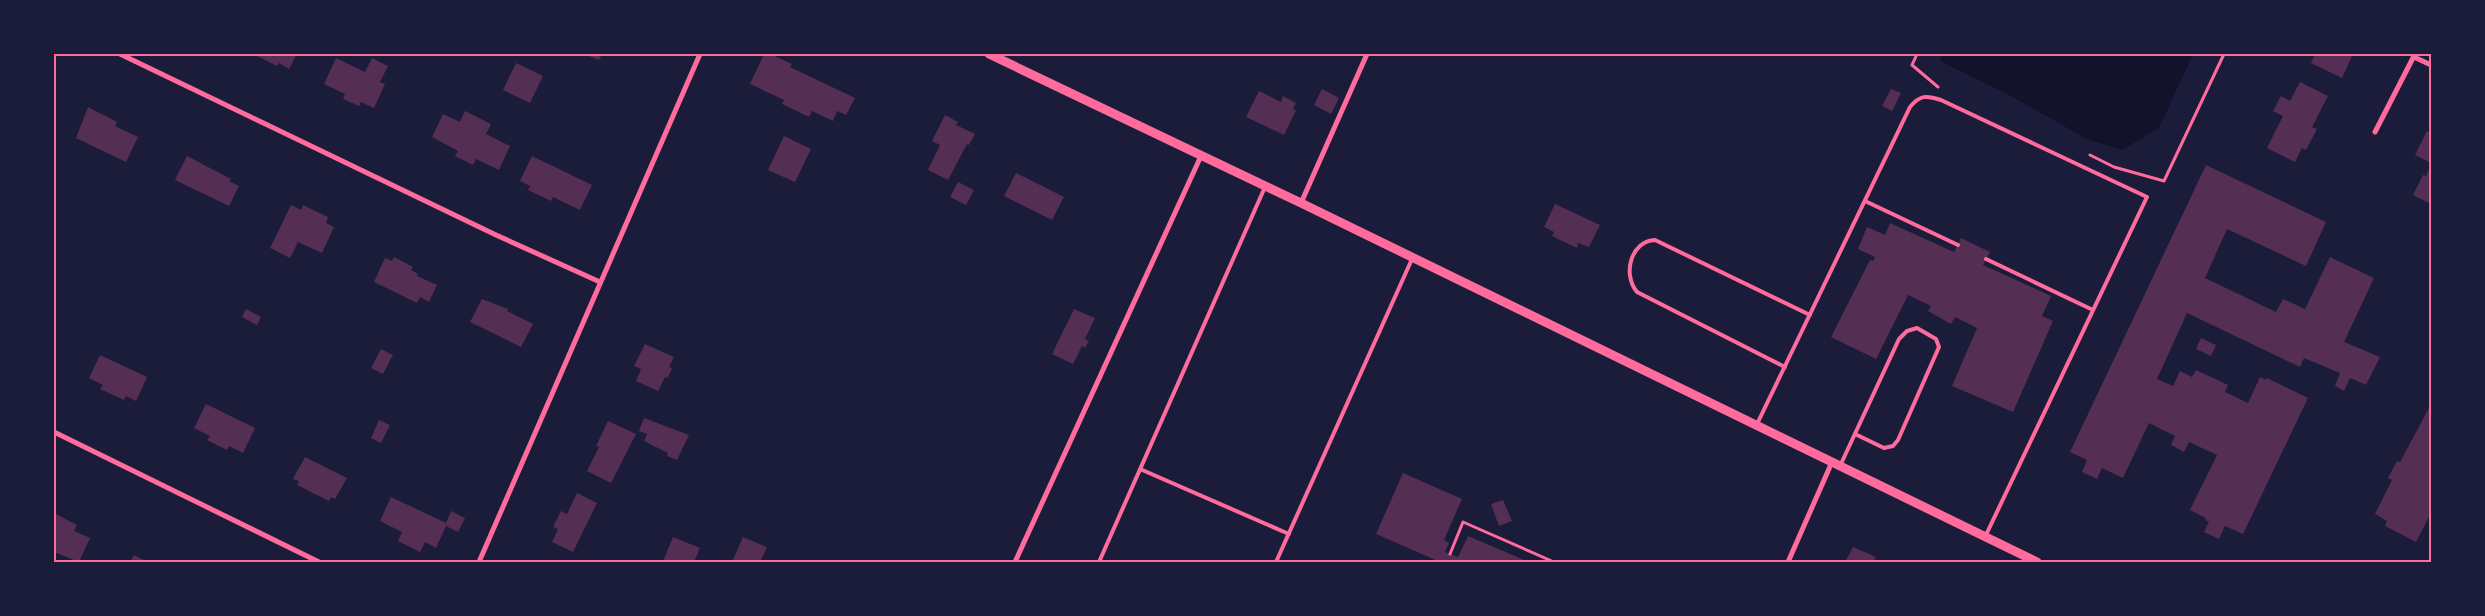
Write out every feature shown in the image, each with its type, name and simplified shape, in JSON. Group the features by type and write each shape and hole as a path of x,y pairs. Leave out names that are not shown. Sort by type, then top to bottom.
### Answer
{"street":[{"path":"120,54 487,230 600,282"},
{"path":"479,562 700,54"},
{"path":"989,54 1301,203 1412,259 2037,562"},
{"path":"1301,203 1367,54"},
{"path":"2375,132 2415,55 2431,65"},
{"path":"1015,562 1201,156"},
{"path":"54,432 319,562"},
{"path":"1788,562 1836,464"}],"lane":[{"path":"1756,425 1910,107 1917,99 1928,96 1941,100 2148,197 1985,537"},
{"path":"1099,562 1265,186"},
{"path":"1865,201 1958,245"},
{"path":"1785,367 1637,292 1631,284 1630,263 1638,248 1646,241 1655,240 1810,315"},
{"path":"1276,562 1412,259"},
{"path":"1986,259 2094,310"},
{"path":"1836,464 1855,434 1899,339 1907,331 1917,328 1936,339 1939,347 1898,440 1893,446 1884,448 1855,434"},
{"path":"1140,469 1288,534"}],"path":[{"path":"1917,54 1912,66 1936,86 1945,90"},
{"path":"2088,154 2114,166 2164,181 2224,54"},
{"path":"1450,554 1463,522 1554,562"}],"shaded area":[{"path":"1943,54 2193,54 2159,128 2122,150 2087,139 2009,95 1940,61"}],"building":[{"path":"258,54 297,54 289,69 279,63 277,66 257,56"},
{"path":"584,54 602,54 599,60"},
{"path":"764,54 770,54 792,64 790,67 855,98 846,115 837,111 833,121 812,111 809,117 782,104 784,100 750,84"},
{"path":"2315,54 2353,54 2342,78 2311,63"},
{"path":"336,58 365,72 372,58 388,66 380,82 385,84 374,108 361,102 359,106 343,99 345,94 324,84"},
{"path":"516,63 543,76 530,103 503,90"},
{"path":"2300,82 2328,96 2312,127 2317,129 2306,150 2302,148 2295,162 2267,148 2283,116 2273,111 2281,96 2290,101"},
{"path":"1322,89 1339,98 1331,114 1314,105"},
{"path":"1891,89 1901,93 1892,111 1882,106"},
{"path":"1259,91 1281,102 1283,96 1296,103 1293,109 1296,110 1284,135 1246,117"},
{"path":"88,107 117,122 115,126 138,137 126,162 76,138"},
{"path":"465,111 491,124 486,134 510,146 499,170 476,159 473,165 455,156 458,151 432,137 443,114 460,122"},
{"path":"945,115 958,122 956,125 975,134 969,145 967,144 948,180 928,170 940,145 932,141"},
{"path":"2427,131 2431,133 2431,163 2415,155"},
{"path":"784,136 811,149 795,182 768,170"},
{"path":"187,156 231,179 229,181 239,186 229,206 175,180"},
{"path":"532,156 592,185 580,210 553,197 551,201 528,190 530,186 520,181"},
{"path":"2206,165 2326,222 2306,266 2227,229 2205,278 2276,312 2283,299 2305,309 2330,257 2374,278 2344,342 2380,357 2366,385 2350,378 2344,391 2335,386 2340,373 2304,358 2300,367 2187,313 2157,379 2173,386 2180,371 2192,377 2196,370 2228,385 2225,392 2248,403 2260,377 2266,380 2267,378 2308,398 2243,534 2225,526 2219,539 2204,532 2209,522 2205,520 2206,518 2190,510 2217,455 2189,442 2184,452 2171,445 2175,436 2149,423 2123,478 2102,468 2097,479 2082,472 2087,460 2070,452"},
{"path":"2431,165 2431,204 2413,195 2423,175 2426,176"},
{"path":"1016,173 1064,197 1052,220 1004,196"},
{"path":"958,182 974,190 966,205 950,197"},
{"path":"1555,204 1600,225 1589,247 1578,243 1577,248 1552,236 1554,232 1544,227"},
{"path":"291,205 301,210 303,205 328,217 326,223 334,227 322,253 298,242 290,258 270,248"},
{"path":"1890,223 1954,252 1961,238 1990,252 1983,265 2051,296 2042,316 2053,321 2013,412 1952,386 1977,328 1955,317 1951,324 1928,311 1931,306 1908,295 1876,359 1831,337 1870,260 1873,261 1875,257 1858,249 1867,227 1885,235"},
{"path":"394,257 413,267 411,270 418,274 417,276 437,285 429,302 420,297 417,303 374,282 385,258 392,261"},
{"path":"482,299 508,309 507,311 533,324 521,347 470,322"},
{"path":"246,309 261,317 257,325 242,317"},
{"path":"1074,309 1095,318 1085,339 1089,341 1085,348 1082,346 1073,364 1052,354"},
{"path":"2201,338 2216,345 2211,356 2196,349"},
{"path":"645,344 674,357 669,367 672,368 668,378 665,377 658,391 636,381 641,369 634,366"},
{"path":"381,349 393,355 383,374 371,368"},
{"path":"100,355 147,377 136,401 126,396 124,400 100,389 103,385 89,378"},
{"path":"206,404 255,428 243,453 229,446 227,450 207,440 210,436 194,428"},
{"path":"2430,406 2431,513 2416,542 2385,526 2387,521 2375,514 2392,480 2388,478 2397,461 2400,462"},
{"path":"644,418 689,435 677,460 667,456 668,453 644,441 647,434 639,431"},
{"path":"379,420 390,425 381,443 371,438"},
{"path":"608,421 636,434 611,483 587,471 599,447 596,446"},
{"path":"305,457 347,478 335,499 331,497 329,501 297,485 299,481 293,479"},
{"path":"1403,473 1462,499 1444,540 1449,543 1445,552 1458,557 1468,536 1529,562 1440,562 1376,534"},
{"path":"577,493 597,503 573,552 552,542 558,529 553,527 561,511 567,514"},
{"path":"391,497 446,523 451,511 465,518 458,532 446,526 436,548 425,542 420,552 398,541 402,532 380,521"},
{"path":"1503,500 1512,521 1499,526 1491,504"},
{"path":"54,513 77,525 74,531 90,538 79,562 54,552"},
{"path":"673,537 700,548 694,562 663,561"},
{"path":"743,537 767,547 760,562 732,562"},
{"path":"1853,547 1876,557 1873,562 1845,562"},
{"path":"134,555 148,562 130,562"}]}
